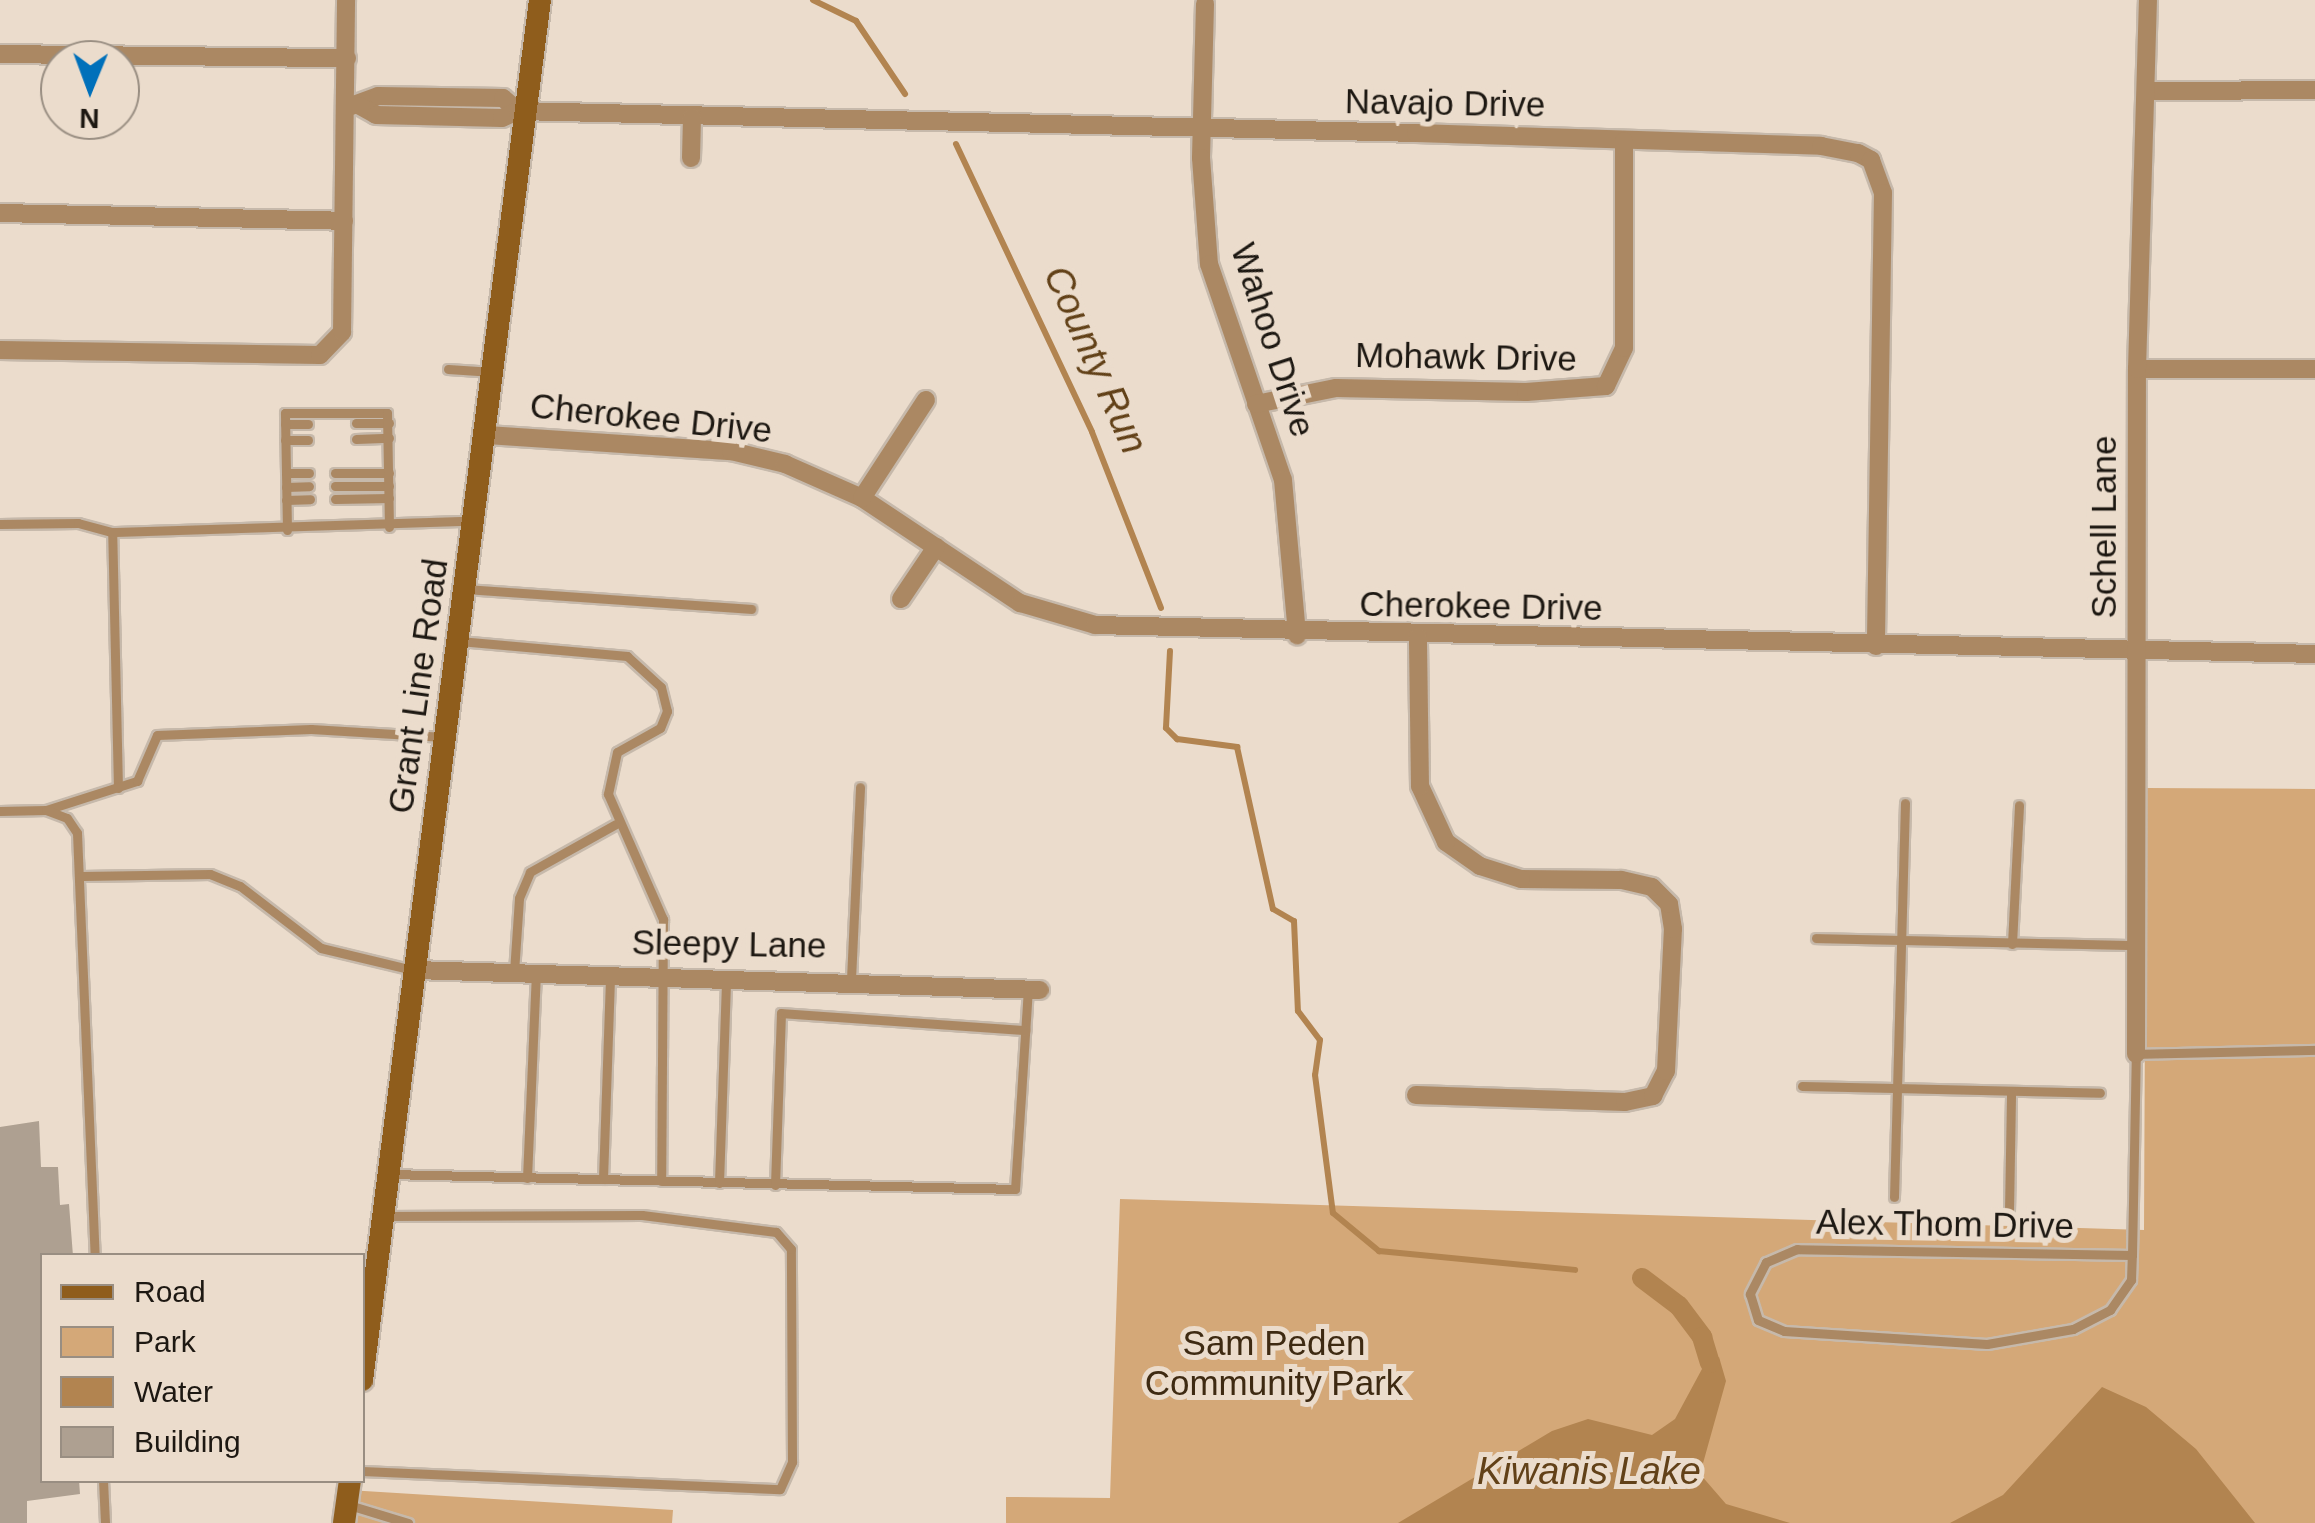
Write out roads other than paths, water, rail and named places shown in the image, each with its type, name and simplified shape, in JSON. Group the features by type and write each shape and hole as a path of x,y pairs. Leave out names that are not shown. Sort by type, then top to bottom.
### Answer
{"main road":[{"name":"Grant Line Road","path":"365,1358 496,372 522,112 540,0"},
{"path":"345,1514 350,1483"}],"street":[{"path":"0,350 320,355 342,332 344,222 353,106 346,58 346,0"},
{"name":"Schell Lane","path":"2136,1054 2137,369 2148,0"},
{"name":"Wahoo Drive","path":"1205,4 1202,131 1209,264 1290,512 1298,635"},
{"path":"0,54 346,58"},
{"path":"2147,91 2315,90"},
{"name":"Navajo Drive","path":"353,106 376,115 502,118 522,112 1841,148 1871,160 1881,177 1876,646"},
{"path":"691,158 692,117"},
{"name":"Mohawk Drive","path":"1256,404 1336,388 1526,392 1606,386 1624,348 1624,141"},
{"path":"0,213 344,222"},
{"path":"2137,369 2315,369"},
{"path":"862,498 926,400"},
{"name":"Cherokee Drive","path":"487,436 730,451 786,464 862,498 997,590 1068,620 1298,635 2136,655 2315,654"},
{"path":"901,599 936,548"},
{"path":"1416,1095 1625,1102 1653,1096 1666,1071 1673,929 1669,904 1652,888 1522,879 1480,866 1446,842 1420,786 1418,637"},
{"name":"Sleepy Lane","path":"415,970 851,979 1034,989"}],"lane":[{"path":"448,369 496,372"},
{"path":"287,530 285,413 380,411 389,423 389,526"},
{"path":"356,423 389,423"},
{"path":"285,424 308,424"},
{"path":"356,439 389,438"},
{"path":"286,440 308,440"},
{"path":"335,472 389,472"},
{"path":"286,473 309,473"},
{"path":"286,487 308,486"},
{"path":"336,486 389,486"},
{"path":"336,499 389,498"},
{"path":"286,500 310,500"},
{"path":"0,524 78,524 112,532 287,530 475,521"},
{"path":"112,532 118,788"},
{"path":"466,589 750,609"},
{"path":"459,641 628,656 661,686 667,712 660,728 617,752 608,794 616,824 640,861 662,919 666,975 661,1181"},
{"path":"0,811 46,810 138,781 157,735 311,729 446,737"},
{"path":"851,979 860,787"},
{"path":"1894,1197 1905,803"},
{"path":"2012,944 2020,805"},
{"path":"46,810 67,818 77,833 82,876 95,1253"},
{"path":"514,972 519,898 530,872 616,824"},
{"path":"82,876 210,874 240,886 321,948 415,970"},
{"path":"1816,938 1901,943 2135,945"},
{"path":"527,1178 536,972"},
{"path":"603,1179 610,975"},
{"path":"719,1183 726,977"},
{"path":"389,1174 1014,1189 1025,1030 1034,989"},
{"path":"774,1185 781,1012 1025,1030"},
{"path":"2136,1054 2315,1050"},
{"name":"Alex Thom Drive","path":"2132,1254 1796,1249 1766,1262 1750,1294 1758,1320 1784,1331 1987,1344 2073,1329 2110,1310 2131,1280 2132,1254 2136,1054"},
{"path":"1802,1086 2100,1093"},
{"path":"2009,1211 2011,1092"},
{"path":"365,1471 780,1489 792,1462 791,1250 776,1232 642,1215 384,1216"},
{"path":"103,1483 105,1523"},
{"path":"345,1514 408,1523"}],"water":[{"name":"Kiwanis Lake","path":"1719,1357 1726,1381 1700,1474 1726,1504 1790,1523 1398,1523 1552,1431 1588,1419 1652,1435 1675,1419 1702,1369"},
{"path":"2102,1387 2146,1407 2196,1449 2255,1523 1950,1523 2003,1495"}],"waterway":[{"name":"County Run","path":"813,0 856,21 905,94"},
{"name":"County Run","path":"956,144 1092,432 1161,608"},
{"name":"County Run","path":"1170,651 1166,728 1177,739 1237,747 1273,909 1294,921 1298,1011 1320,1040 1315,1075 1333,1213 1379,1251 1575,1270"},
{"name":"County Run","path":"1642,1278 1679,1306 1702,1337 1710,1363"}],"park label":[{"name":"Sam Peden Community Park","path":"1274,1363"}]}
